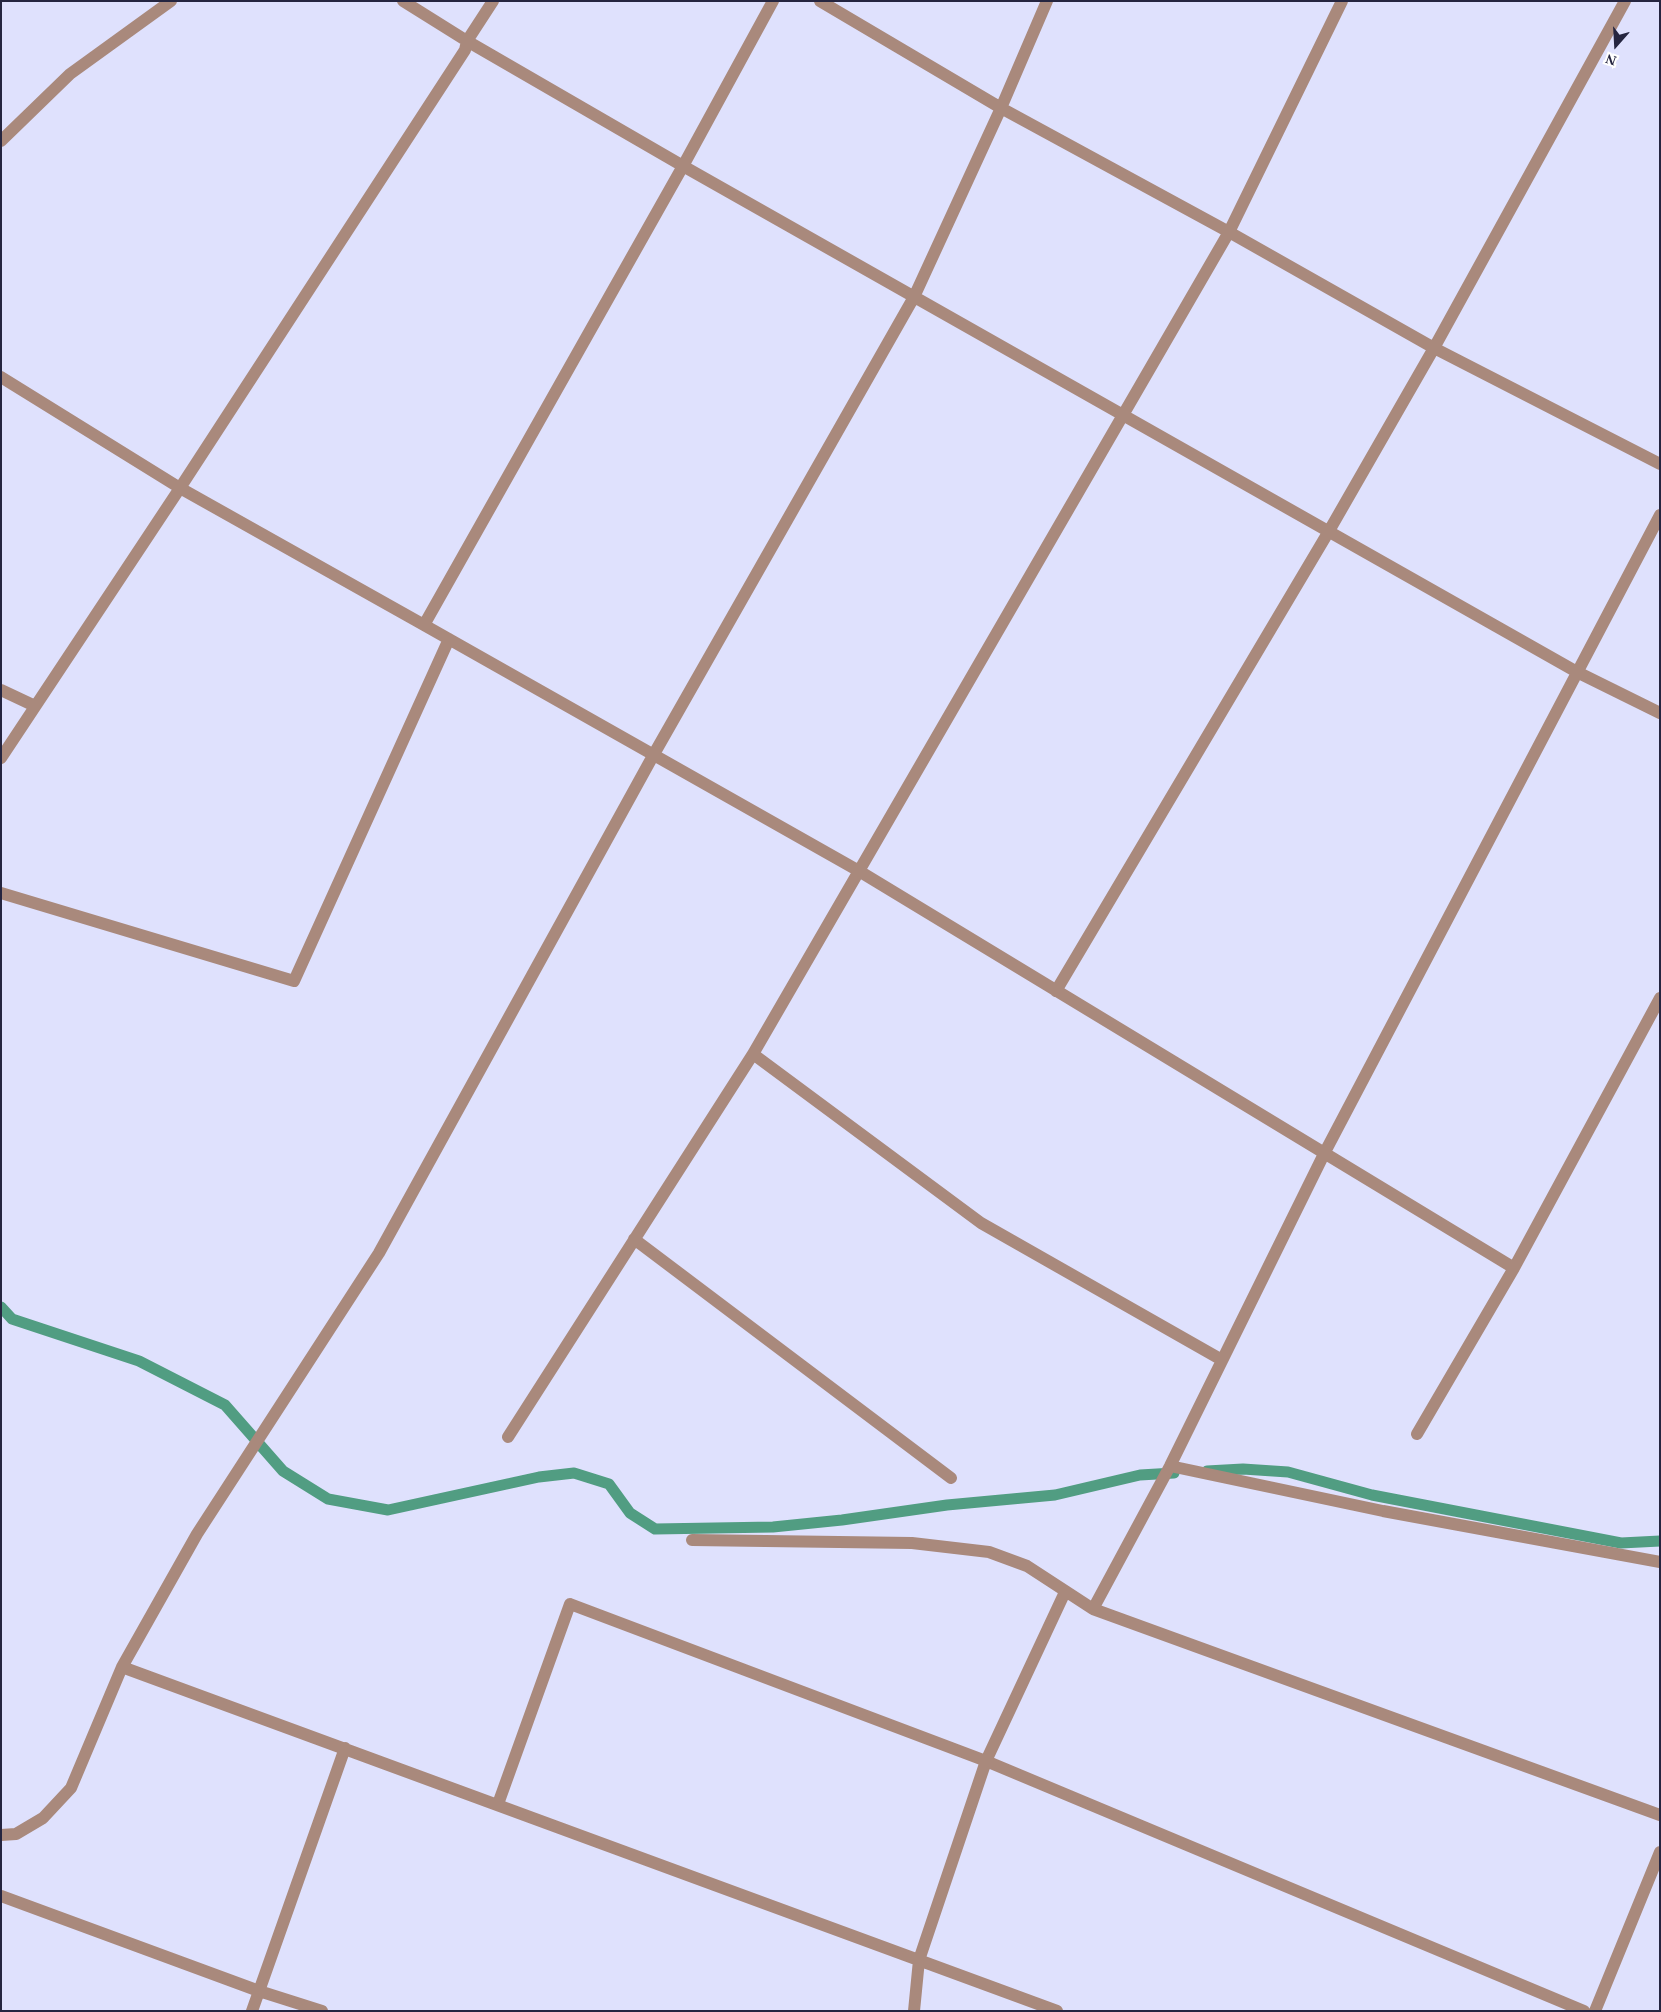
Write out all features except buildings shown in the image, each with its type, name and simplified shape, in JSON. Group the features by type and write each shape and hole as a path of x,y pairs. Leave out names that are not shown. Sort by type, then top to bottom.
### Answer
{"street":[{"path":"1,141 70,74 171,1"},
{"path":"403,1 683,166 914,297 1577,672 1660,713"},
{"path":"1,758 180,488 460,58 468,41 493,1"},
{"path":"424,626 683,166 773,1"},
{"path":"820,1 1001,108 1228,232 1434,348 1660,464"},
{"path":"1,1834 16,1834 43,1818 71,1788 122,1667 197,1534 379,1253 654,754 914,297 1001,108 1047,1"},
{"path":"508,1437 753,1054 1228,232 1342,1"},
{"path":"1056,991 1330,531 1434,348 1625,1"},
{"path":"1,377 180,488 859,871 1514,1268"},
{"path":"1093,1609 1170,1466 1325,1152 1660,515"},
{"path":"1,893 294,981 449,639"},
{"path":"1,690 35,706"},
{"path":"1418,1434 1514,1268 1660,998"},
{"path":"753,1054 981,1223 1222,1360"},
{"path":"634,1239 951,1478"},
{"path":"1170,1466 1383,1511 1660,1562"},
{"path":"692,1540 912,1543 989,1552 1027,1566 1093,1609 1660,1816"},
{"path":"914,2011 919,1960 986,1761 1065,1592"},
{"path":"498,1804 570,1604 986,1761 1584,2011"},
{"path":"122,1667 1057,2011"},
{"path":"252,2011 345,1748"},
{"path":"1595,2011 1660,1852"},
{"path":"1,1896 259,1991 322,2011"}],"waterway":[{"path":"1,1307 12,1319 139,1361 225,1405 283,1471 328,1499 388,1510 539,1477 574,1473 609,1484 630,1513 655,1529 773,1527 842,1520 947,1505 1055,1495 1140,1475 1174,1473"},
{"path":"1207,1471 1243,1469 1288,1472 1372,1495 1621,1543 1660,1541"}]}
